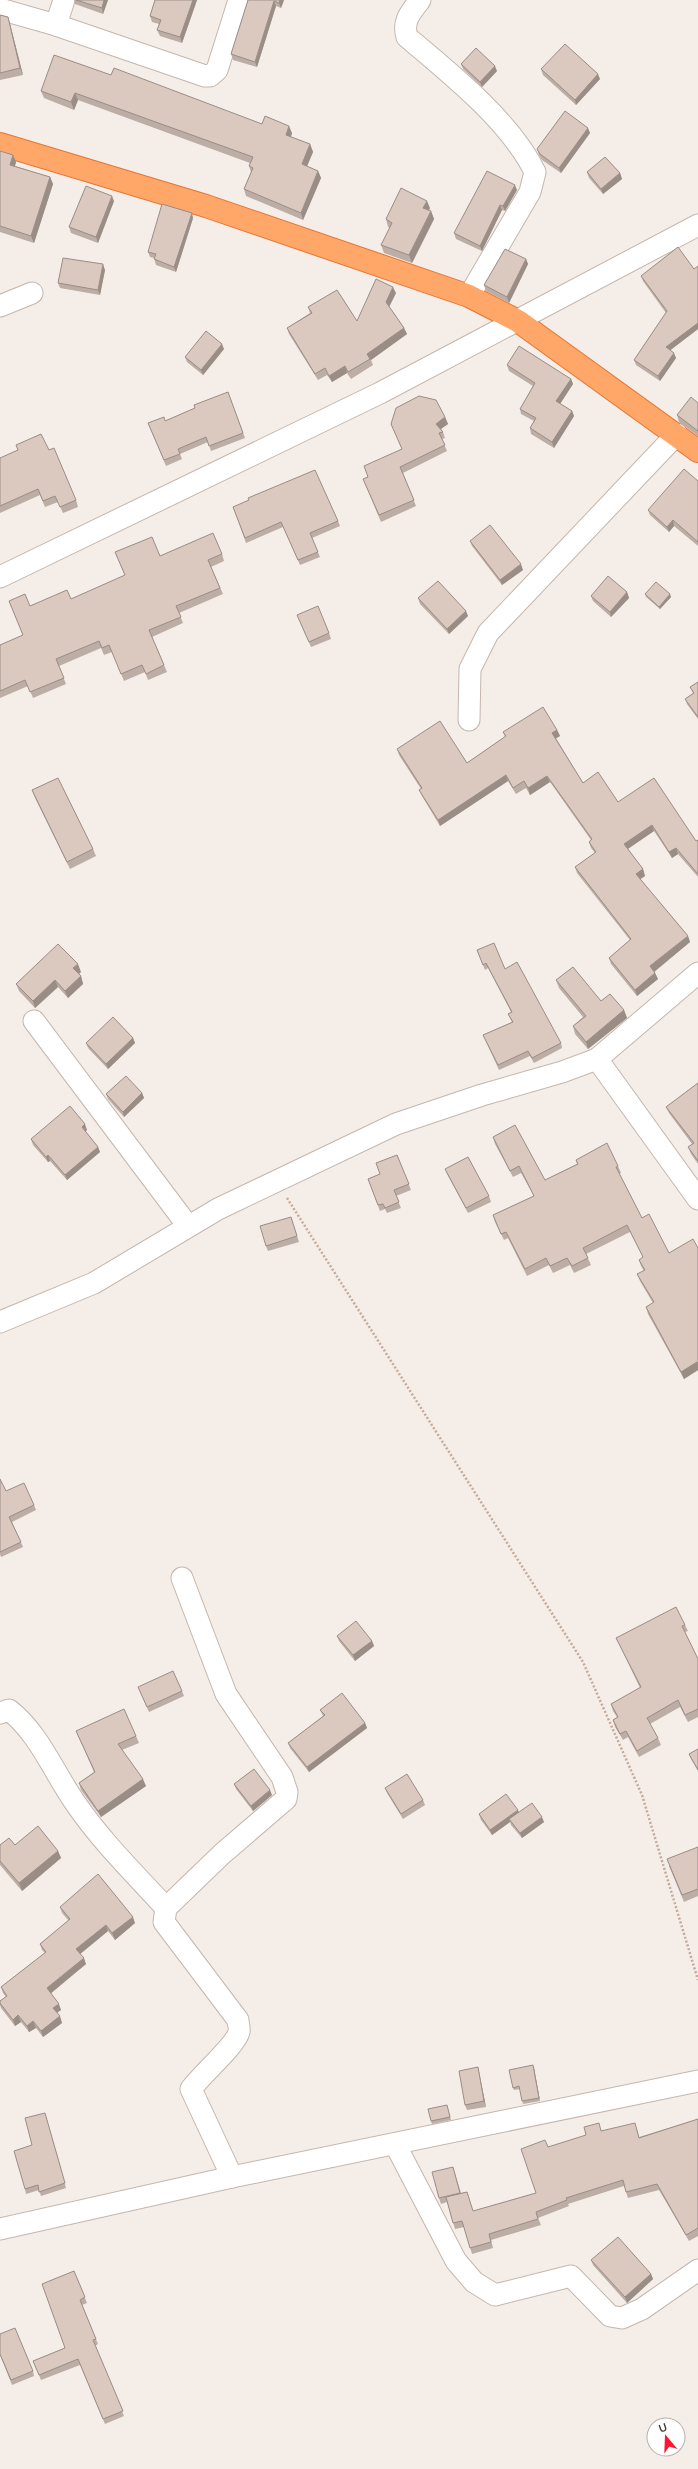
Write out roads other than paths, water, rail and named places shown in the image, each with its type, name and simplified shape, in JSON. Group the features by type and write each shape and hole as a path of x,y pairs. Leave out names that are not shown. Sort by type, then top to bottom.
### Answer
{"highway":[{"path":"0,144 206,206 469,296 518,321 698,450"}],"street":[{"path":"56,26 64,0"},
{"path":"0,9 56,26 205,76 210,76 217,70 239,0"},
{"path":"420,0 408,16 404,28 407,37 500,121 527,155 535,172 530,192 469,296"},
{"path":"0,577 380,393 698,225"},
{"path":"0,306 32,293"},
{"path":"469,720 470,669 488,633 677,434"},
{"path":"0,1322 94,1283 218,1209 396,1124 482,1095 562,1072 597,1059 698,973"},
{"path":"34,1021 188,1226"},
{"path":"597,1059 698,1199"},
{"path":"182,1578 226,1694 282,1777 287,1792 286,1799 222,1854 166,1908 164,1922 238,2020 240,2032 232,2044 201,2075 191,2089 232,2177"},
{"path":"0,1713 9,1710 22,1720 80,1810 104,1840 166,1908"},
{"path":"0,2229 232,2177 698,2081"},
{"path":"395,2144 456,2261 474,2282 495,2295 571,2276 610,2316 622,2318 642,2308 698,2270"}]}
